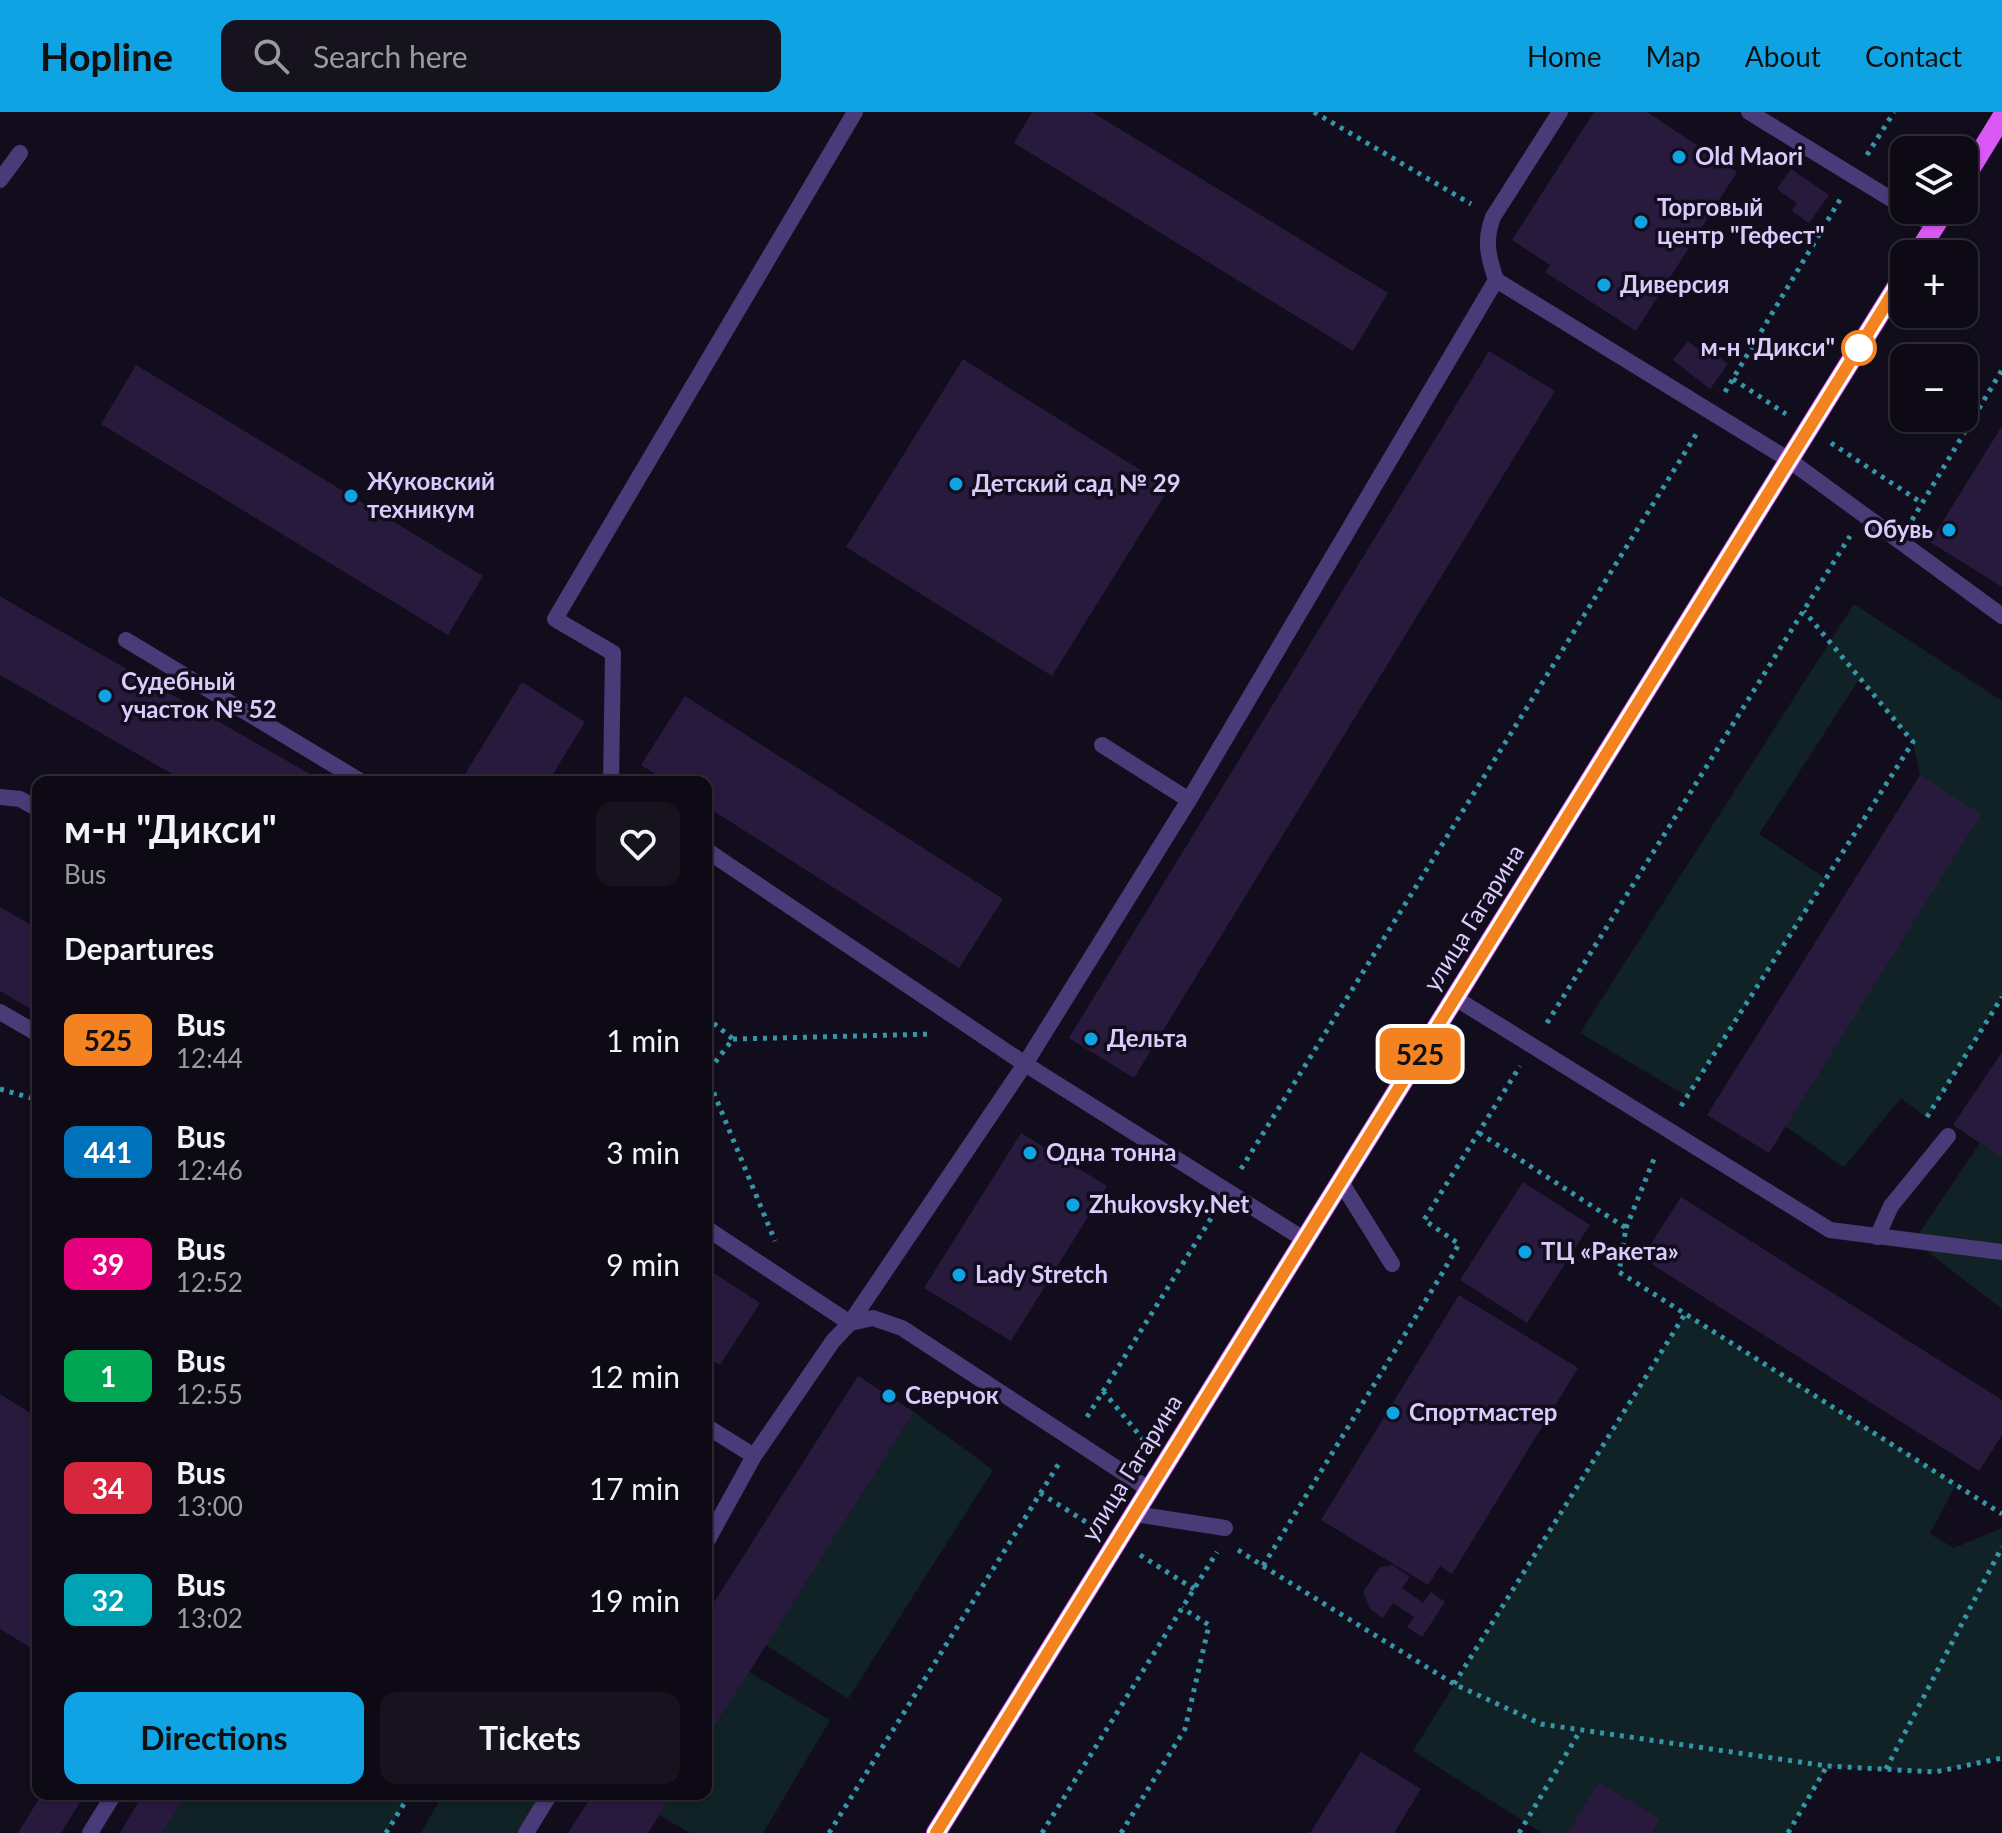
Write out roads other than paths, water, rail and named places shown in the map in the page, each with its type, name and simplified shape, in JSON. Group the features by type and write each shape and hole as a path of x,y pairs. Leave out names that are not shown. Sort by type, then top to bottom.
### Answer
{"main road":[{"path":"1978,156 2002,117"},
{"name":"улица Гагарина","path":"936,1833 1890,298"}],"lane":[{"path":"612,776 613,653 555,619 855,112"},
{"path":"1560,112 1493,217 1487,234 1487,253 1496,280 1789,460 2002,616"},
{"path":"1749,112 1890,199"},
{"path":"0,180 20,153"},
{"path":"712,1532 754,1456 833,1341 850,1323 1025,1064 1189,800 1496,280"},
{"path":"126,640 352,776"},
{"path":"1102,745 1189,800"},
{"path":"0,797 20,799 32,806"},
{"path":"712,854 1025,1064 1305,1240"},
{"path":"1455,998 1830,1230 2002,1252"},
{"path":"0,1012 32,1031"},
{"path":"1877,1237 1891,1206 1948,1136"},
{"path":"1341,1182 1392,1264"},
{"path":"712,1232 850,1323 873,1318 902,1328 1150,1490"},
{"path":"712,1430 754,1456"},
{"path":"1135,1514 1224,1535"},
{"path":"90,1833 110,1800"},
{"path":"526,1833 546,1800"}],"place":[{"name":"Old Maori","path":"1679,157"},
{"name":"Торговый центр \"Гефест\"","path":"1641,222"},
{"name":"Диверсия","path":"1604,285"},
{"name":"м-н \"Дикси\"","path":"1859,348"},
{"name":"Детский сад № 29","path":"956,484"},
{"name":"Жуковский техникум","path":"351,496"},
{"name":"Обувь","path":"1949,530"},
{"name":"Судебный участок № 52","path":"105,696"},
{"name":"Дельта","path":"1091,1039"},
{"name":"Одна тонна","path":"1030,1153"},
{"name":"Zhukovsky.Net","path":"1073,1205"},
{"name":"ТЦ «Ракета»","path":"1525,1252"},
{"name":"Lady Stretch","path":"959,1275"},
{"name":"Сверчок","path":"889,1396"},
{"name":"Спортмастер","path":"1393,1413"}]}
